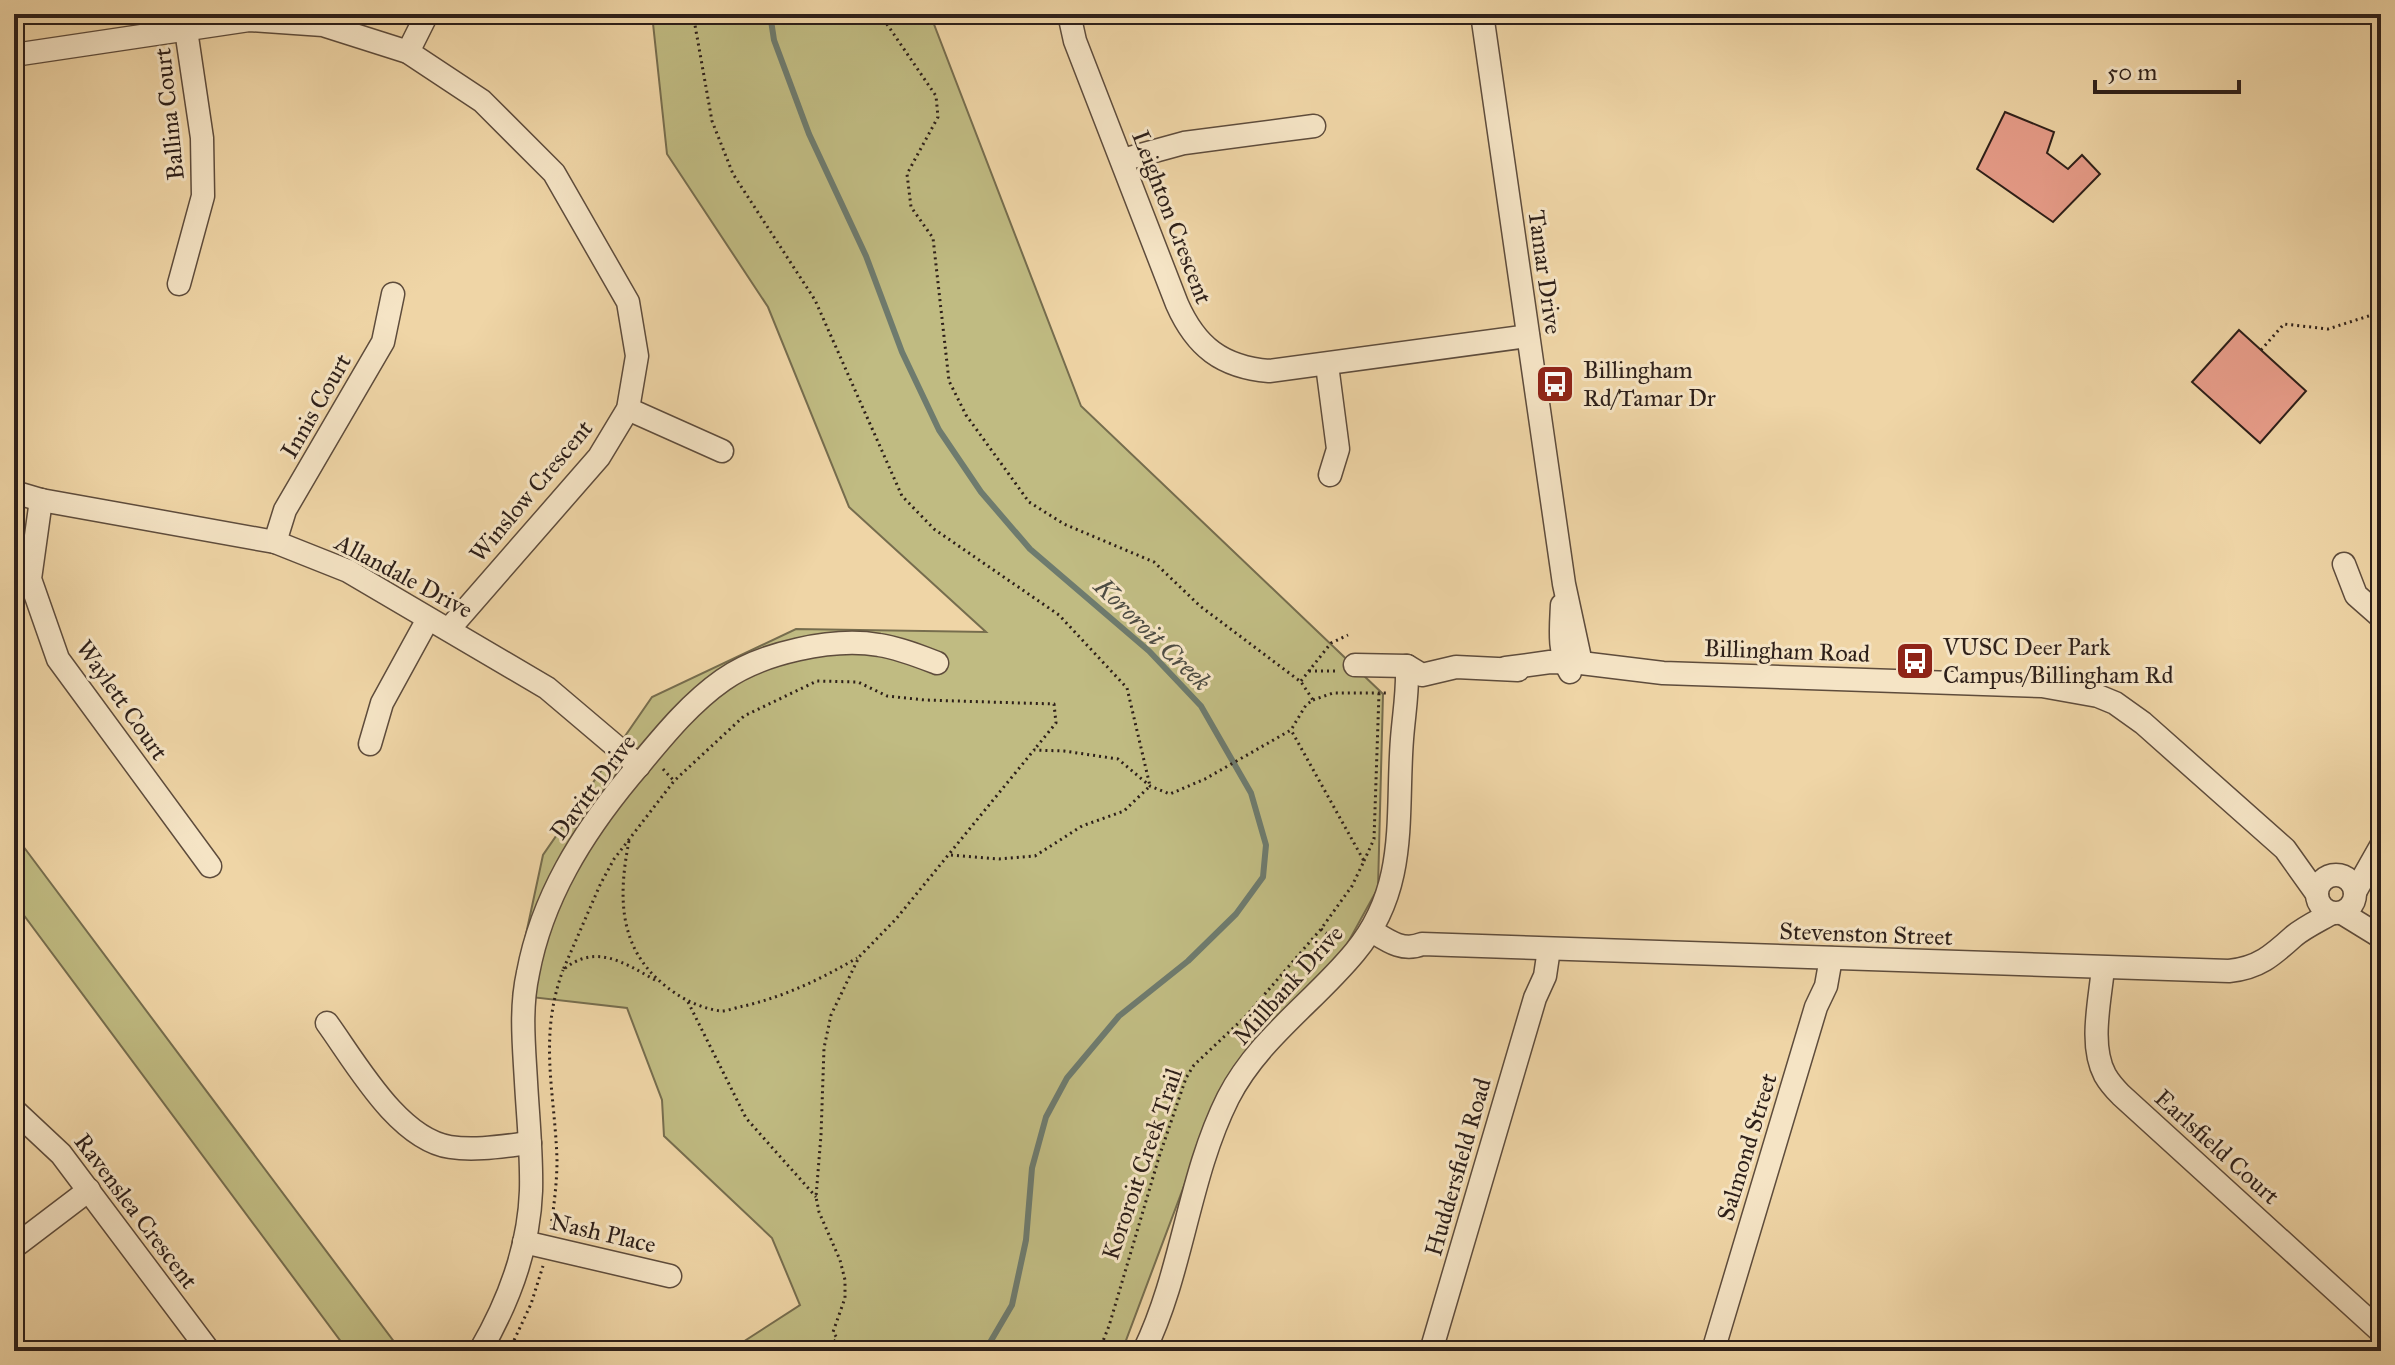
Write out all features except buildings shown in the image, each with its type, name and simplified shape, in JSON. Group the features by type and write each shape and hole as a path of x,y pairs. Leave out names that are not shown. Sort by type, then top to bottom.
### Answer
{"street":[{"path":"408,52 427,14"},
{"name":"Leighton Crescent","path":"1069,14 1075,41 1177,304 1191,332 1202,345 1231,364 1249,370 1269,371 1528,336"},
{"name":"Tamar Drive","path":"1482,14 1564,584 1573,667"},
{"name":"Winslow Crescent","path":"14,55 249,20 323,25 408,52 482,101 554,173 628,302 637,356 628,409 599,457 449,629"},
{"name":"Ballina Court","path":"179,284 203,196 202,138 186,30"},
{"path":"1122,160 1184,143 1314,126"},
{"name":"Innis Court","path":"275,542 285,510 383,342 393,294"},
{"path":"1327,365 1338,449 1330,475"},
{"path":"628,409 722,451"},
{"name":"Allandale Drive","path":"14,492 41,500 275,542 348,571 547,688 639,766"},
{"name":"Waylett Court","path":"41,500 30,579 58,659 210,866"},
{"path":"2344,564 2356,595 2381,617"},
{"path":"370,744 382,703 428,619"},
{"name":"Davitt Drive","path":"480,1351 510,1291 524,1242 531,1193 523,1016 527,975 554,894 577,849 600,814 689,710 724,680 747,667 806,647 844,643 878,644 937,663"},
{"name":"Billingham Road","path":"1355,665 1401,666 1424,657 1456,667 1573,667 2042,686 2098,696 2115,703 2143,723 2285,849 2336,901 2381,935"},
{"name":"Millbank Drive","path":"1144,1351 1160,1317 1208,1151 1229,1098 1263,1046 1353,955 1376,923 1397,857 1402,738 1408,702 1401,666"},
{"path":"2381,847 2336,901 2321,882 2381,847"},
{"name":"Billingham Road","path":"2285,849 2334,875"},
{"name":"Stevenston Street","path":"1376,923 1422,944 2103,968 2246,969 2278,953 2336,901"},
{"name":"Huddersfield Road","path":"1431,1351 1535,998 1538,949"},
{"name":"Salmond Street","path":"1713,1351 1816,1007 1821,958"},
{"name":"Earlsfield Court","path":"2103,968 2097,1033 2098,1059 2105,1077 2378,1329"},
{"path":"327,1023 391,1110 422,1137 448,1147 470,1149 530,1143"},
{"name":"Ravenslea Crescent","path":"14,1110 44,1136 89,1190 209,1351"},
{"path":"14,1247 89,1190"},
{"name":"Nash Place","path":"524,1242 670,1276"}],"path":[{"path":"693,14 712,121 733,174 815,300 902,496 934,529 1059,615 1127,688 1150,786"},
{"path":"880,14 936,96 938,117 907,174 911,207 933,238 949,381 966,415 1029,502 1064,524 1154,562 1200,606 1301,682 1313,700"},
{"path":"2261,350 2284,324 2328,329 2381,312"},
{"path":"1301,682 1331,643 1348,635"},
{"path":"1309,671 1345,672 1355,665"},
{"path":"549,1053 552,1006 563,970 600,885 630,837 674,781 744,716 817,681 858,682 887,696 935,701 1054,704 1056,723 896,919 859,957 814,983 768,1000 722,1011 688,1002 636,969 600,956 586,956 563,970"},
{"path":"1034,750 1118,759 1150,786 1170,794 1205,779 1291,730 1306,705 1313,700 1333,693 1390,693"},
{"name":"Kororoit Creek Trail","path":"1099,1351 1186,1078 1194,1065 1245,1017 1321,929 1352,886 1374,839 1379,693"},
{"path":"1291,730 1364,861"},
{"path":"949,855 999,859 1035,856 1082,826 1124,811 1150,786"},
{"path":"630,837 622,890 624,915 629,936 655,980"},
{"path":"1321,929 1345,948"},
{"path":"827,1351 837,1338 833,1332 845,1298 845,1280 816,1197 824,1048 831,1015 859,957"},
{"path":"688,1002 746,1118 816,1197"},
{"path":"1103,1345 1113,1351"}],"shaded area":[{"path":"652,14 930,14 1081,406 1383,694 1378,888 1340,957 1208,1122 1122,1351 729,1351 800,1305 772,1238 664,1136 662,1100 627,1008 513,995 543,855 652,697 796,629 986,632 849,507 768,307 667,154"},
{"path":"14,834 401,1351 348,1351 14,902"}],"waterway":[{"name":"Kororoit Creek","path":"770,14 774,40 809,134 866,256 902,352 939,430 981,492 1030,549 1149,651 1201,706 1251,793 1266,845 1263,877 1236,914 1188,961 1119,1016 1067,1078 1046,1117 1032,1168 1026,1240 1012,1305 985,1351"}],"place":[{"name":"Billingham Rd/Tamar Dr","path":"1555,384"},
{"name":"VUSC Deer Park Campus/Billingham Rd","path":"1915,661"}]}
